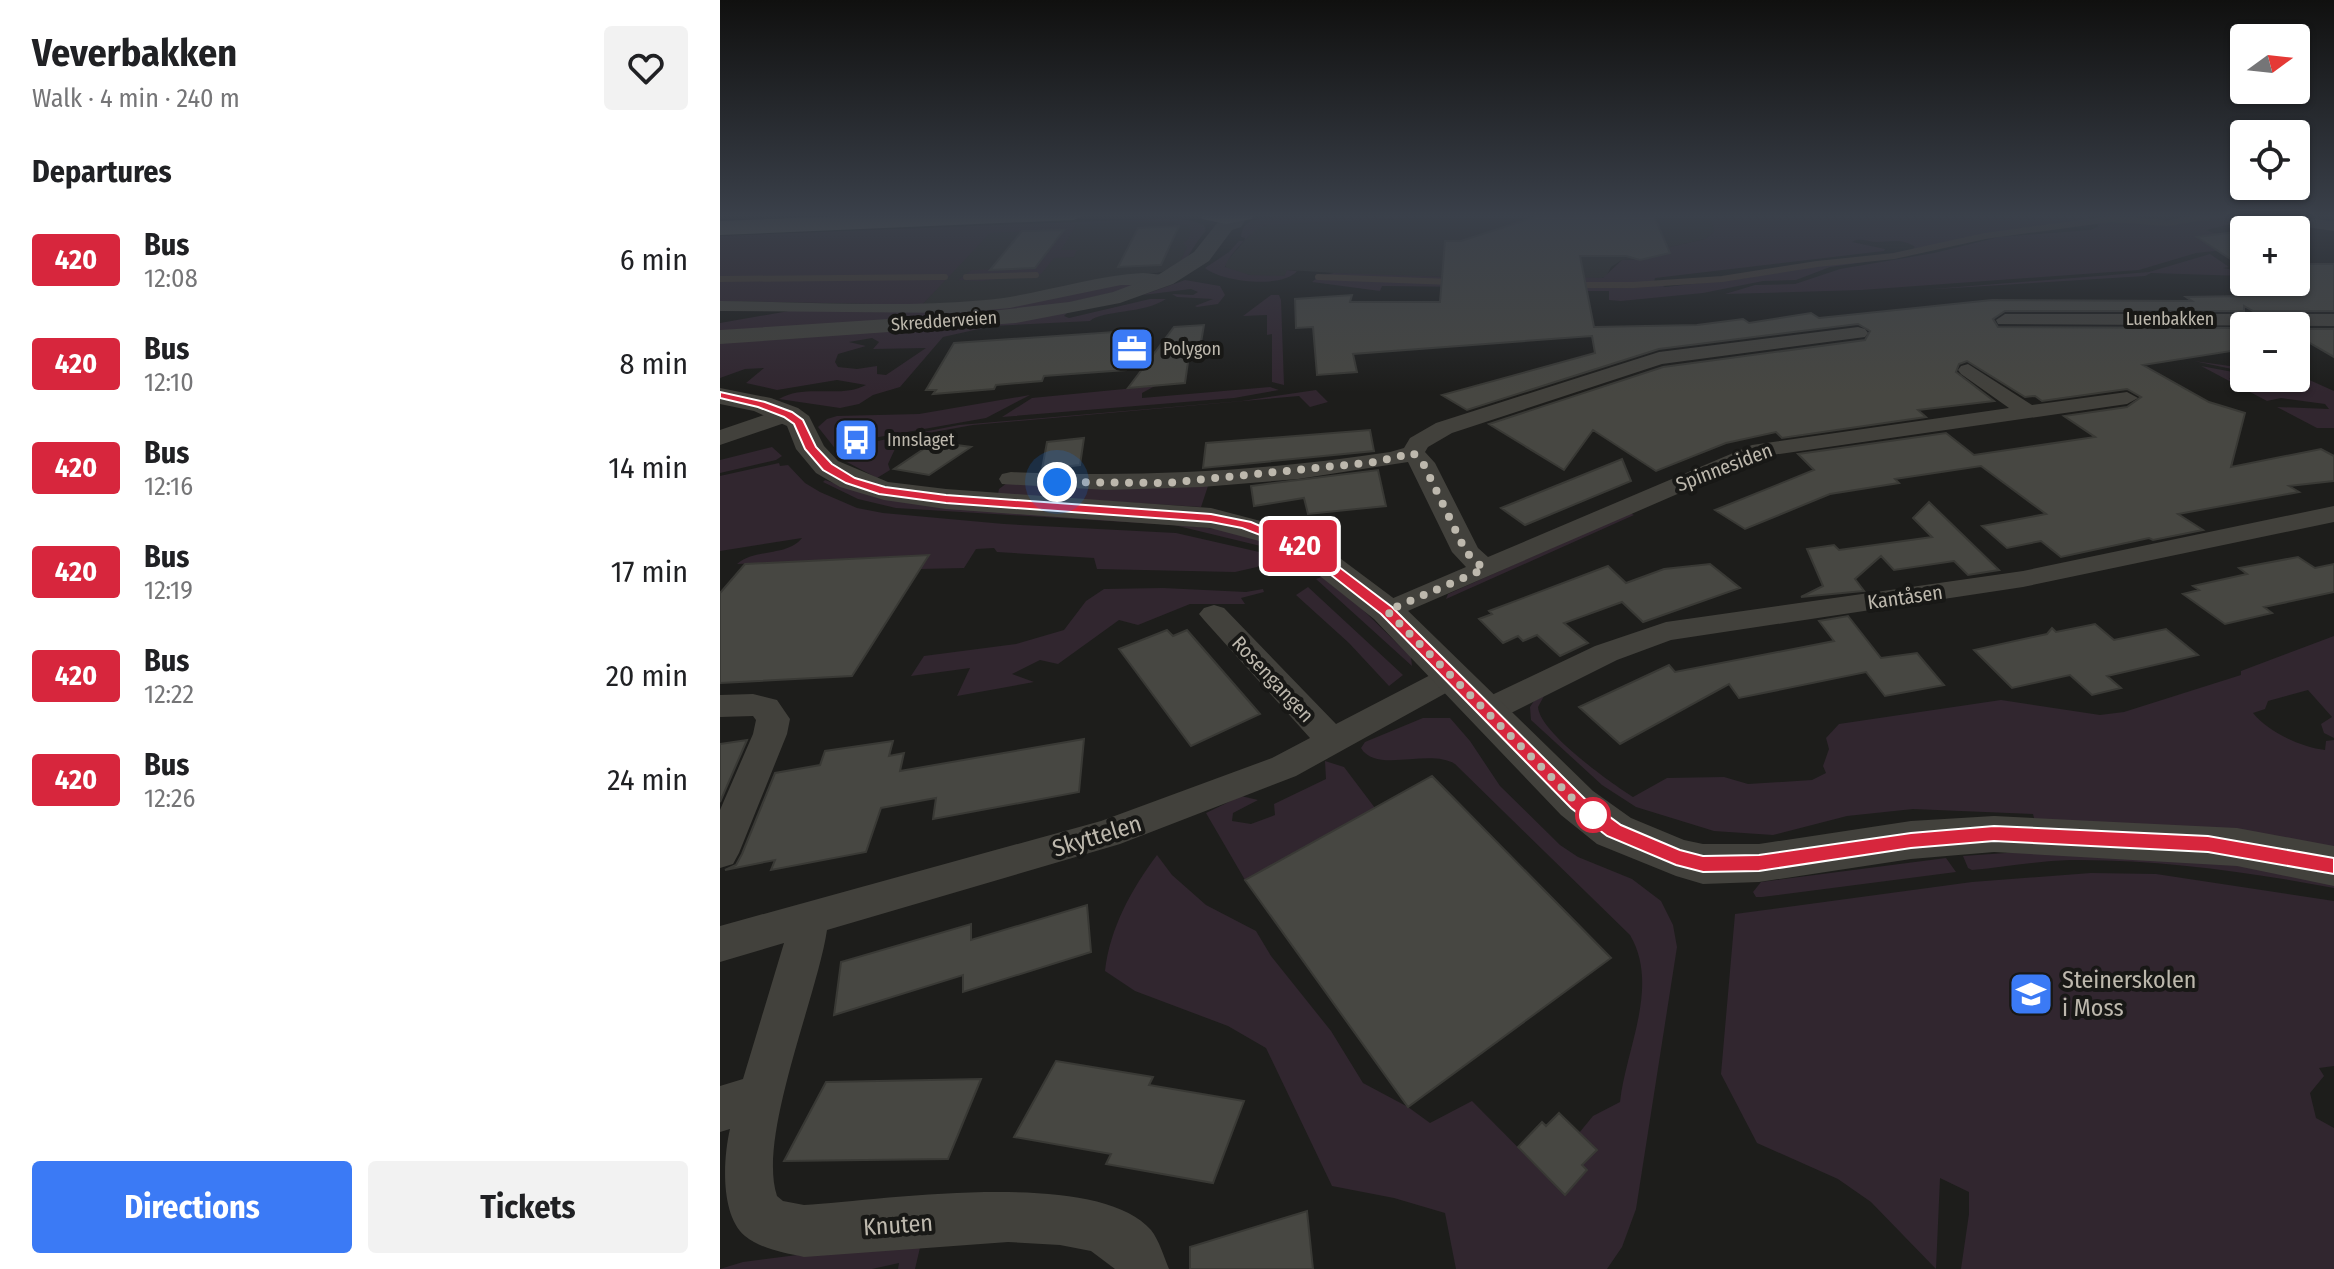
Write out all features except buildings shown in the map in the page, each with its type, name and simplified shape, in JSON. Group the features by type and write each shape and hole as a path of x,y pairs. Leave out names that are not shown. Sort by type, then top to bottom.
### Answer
{"street":[{"name":"Skredderveien","path":"720,337 1022,315 1113,298 1176,273"},
{"name":"Skredderveien","path":"720,306 973,307 1128,280 1164,280"},
{"name":"Luenbakken","path":"2005,320 2334,320"},
{"path":"1011,479 1166,483 1376,462 1413,453 1418,443 1444,428 1659,358 1858,333"},
{"path":"1968,370 2027,411"},
{"path":"720,396 761,404 788,414 799,422 819,459 866,486 932,498 1150,511 1227,521 1294,543 1387,611 1577,803 1614,831 1648,847 1703,864 1759,863 1911,840 1994,834 2237,847 2334,866"},
{"name":"Spinnesiden","path":"1387,611 1760,450 2127,398"},
{"path":"720,438 788,414"},
{"path":"1413,453 1423,463 1466,552 1484,569"},
{"name":"Kantåsen","path":"1487,711 1606,653 1666,631 2023,579 2334,514"},
{"name":"Rosengangen","path":"1214,614 1333,742"},
{"name":"Skyttelen","path":"720,944 1107,834 1260,778 1453,676"},
{"path":"720,706 753,705 765,708 773,719 770,734 720,853"},
{"name":"Knuten","path":"809,918 796,979 740,1103 749,1195 759,1214 779,1226 804,1231 1008,1216 1060,1219 1101,1227 1132,1248 1142,1269"}],"shaded area":[{"path":"720,273 952,273 922,305 720,301"},
{"path":"950,273 1154,273 1015,299 922,305"},
{"path":"967,273 1042,273 981,281 958,280"},
{"path":"1214,273 1284,276 1294,273 1266,282"},
{"path":"1242,273 1286,273 1284,276"},
{"path":"1338,273 1608,273 1598,279"},
{"path":"1340,273 1449,277 1469,287 1382,286 1380,291 1312,282 1319,276"},
{"path":"1608,273 1696,273 1655,278 1654,282 1665,287 1770,273 1814,273 1796,280 1763,281 1703,293 1621,301 1609,300 1609,291 1554,291 1547,277 1603,278"},
{"path":"1827,273 2094,273 1861,290 1725,294 1755,285 1795,284"},
{"path":"2151,273 2145,276 1920,290"},
{"path":"2158,273 2230,273 2230,276"},
{"path":"1185,280 1220,286 1225,295 1218,304 1197,307 1213,299 1172,294 1193,295 1198,292 1191,289 1143,295"},
{"path":"1137,283 1124,290 1039,309 720,332 720,323 789,311 925,311"},
{"path":"1271,295 1279,295 1281,300 1284,385 1272,382 1272,334 1267,335 1267,315 1243,316"},
{"path":"1150,299 1166,299 1147,307 1104,315 1090,321 992,326 943,337 900,387 873,395 859,404 840,408 779,399 800,392 845,391 866,385 837,380 777,390 746,383 764,368 745,369 720,378 720,340 1067,313 1064,316 1069,318","holes":["872,338 879,342 873,349 926,348 886,375 877,374 877,366 857,369 838,367 835,362 838,354 866,346 849,342"]},
{"path":"2194,361 2230,366 2230,369"},
{"path":"2201,366 2230,371 2230,381"},
{"path":"2310,380 2334,391 2334,428 2317,428 2277,407 2329,409 2325,404 2281,398 2267,401 2250,392 2310,392"},
{"path":"1155,386 1142,393 1142,398 1270,387 1279,390 1234,398 1002,417 1032,398"},
{"path":"1316,390 1328,402 1310,407 1299,396 973,425 900,438 888,464 890,470 877,478 845,461 818,427 827,419 837,416 919,414 1030,395 986,418 845,443 847,447 959,425 1242,401"},
{"path":"772,447 782,456 720,473 720,460"},
{"path":"779,463 780,466 788,465 805,483 820,492 857,508 1004,524 1176,533 1268,554 1268,558 1257,567 1235,572 1097,569 1094,558 997,552 994,548 976,549 964,568 920,569 928,555 861,558 848,575 814,561 737,564 753,556 788,548 802,538 720,551 720,476"},
{"path":"825,480 878,498 1077,513 1234,531 1279,547 1273,549 1174,525 896,508 858,499 823,482"},
{"path":"1007,483 1208,486 1201,507 998,494"},
{"path":"1630,513 1634,515 1446,599 1448,594"},
{"path":"1324,576 1411,657 1412,666 1316,579"},
{"path":"1308,587 1403,675 1389,686 1349,643 1296,595"},
{"path":"1104,589 1246,592 1263,589 1264,592 1241,598 1245,604 1190,604 1138,625 1119,620 1058,664 1040,660 1012,674 1034,682 957,696 970,668 911,676 924,656 1016,644 1064,630 1086,601"},
{"path":"2334,636 2334,738 2324,733 2321,724 2332,717 2308,690 2268,701 2265,709 2253,713 2276,732 2306,746 2325,750 2326,741 2334,740 2334,852 2035,822 2033,814 1913,809 1847,816 1773,835 1714,831 1636,807 1602,785 1531,720 1530,707 1544,696 1538,707 1551,730 1578,756 1633,797 1667,778 1724,777 1748,784 1812,780 1826,773 1823,766 1829,749 1826,738 1839,724 2001,700 2100,715 2124,712 2241,675 2241,671"},
{"path":"1423,718 1450,718 1470,741 1500,786 1560,845 1578,857 1632,879 1661,901 1673,925 1677,947 1636,1209 1622,1247 1607,1269 1456,1269 1445,1213 1394,1198 1332,1186 1266,1048 1228,1026 1135,991 1105,971 1123,910 1157,855 1172,875 1206,905 1256,931 1271,956 1331,1031 1363,1083 1408,1107 1430,1123 1472,1101 1565,1195 1587,1171 1582,1165 1596,1150 1579,1133 1593,1116 1620,1102 1642,996 1638,955 1630,935 1455,764 1431,758 1378,759 1361,748 1365,742"},
{"path":"1325,761 1344,767 1375,808 1245,880 1206,813 1241,796 1258,800 1233,813 1232,821 1251,824 1275,815 1274,804 1326,779"},
{"path":"2048,850 2159,853 2334,878 2334,888 2170,864 2103,860 2058,861 1972,870 1963,856"},
{"path":"1946,858 1956,872 1762,897 1756,897 1753,892 1761,882"},
{"name":"Steinerskolen i Moss","path":"2091,873 2156,874 2334,901 2334,1066 2319,1068 2324,1076 2310,1093 2316,1118 2334,1128 2334,1269 1961,1269 1969,1192 1940,1178 1936,1269 1871,1202 1838,1179 1757,1143 1721,1074 1735,914 1972,882"},
{"path":"922,1239 915,1269 898,1269 899,1263 872,1269 720,1269 743,1262"}],"waterway":[{"path":"1573,285 1633,285 1759,273"},
{"path":"966,277 1036,275"},
{"path":"720,279 945,277"},
{"path":"1318,277 1452,282"}],"bus line":[{"name":"420","path":"720,396 761,404 788,414 799,422 811,449 827,467 851,480 884,491 946,499 1150,511 1211,518 1246,525 1294,543 1387,611 1577,803 1614,831 1676,857 1703,864 1759,863 1911,840 1994,834 2208,844 2334,866"}],"place":[{"name":"Polygon","path":"1132,349"},
{"name":"Innslaget","path":"856,440"},
{"name":"Steinerskolen i Moss","path":"2031,994"}],"route":[{"path":"1057,482 1166,483 1376,462 1413,453 1423,463 1466,552 1484,569 1387,611 1577,803 1596,817 1593,815"}]}
